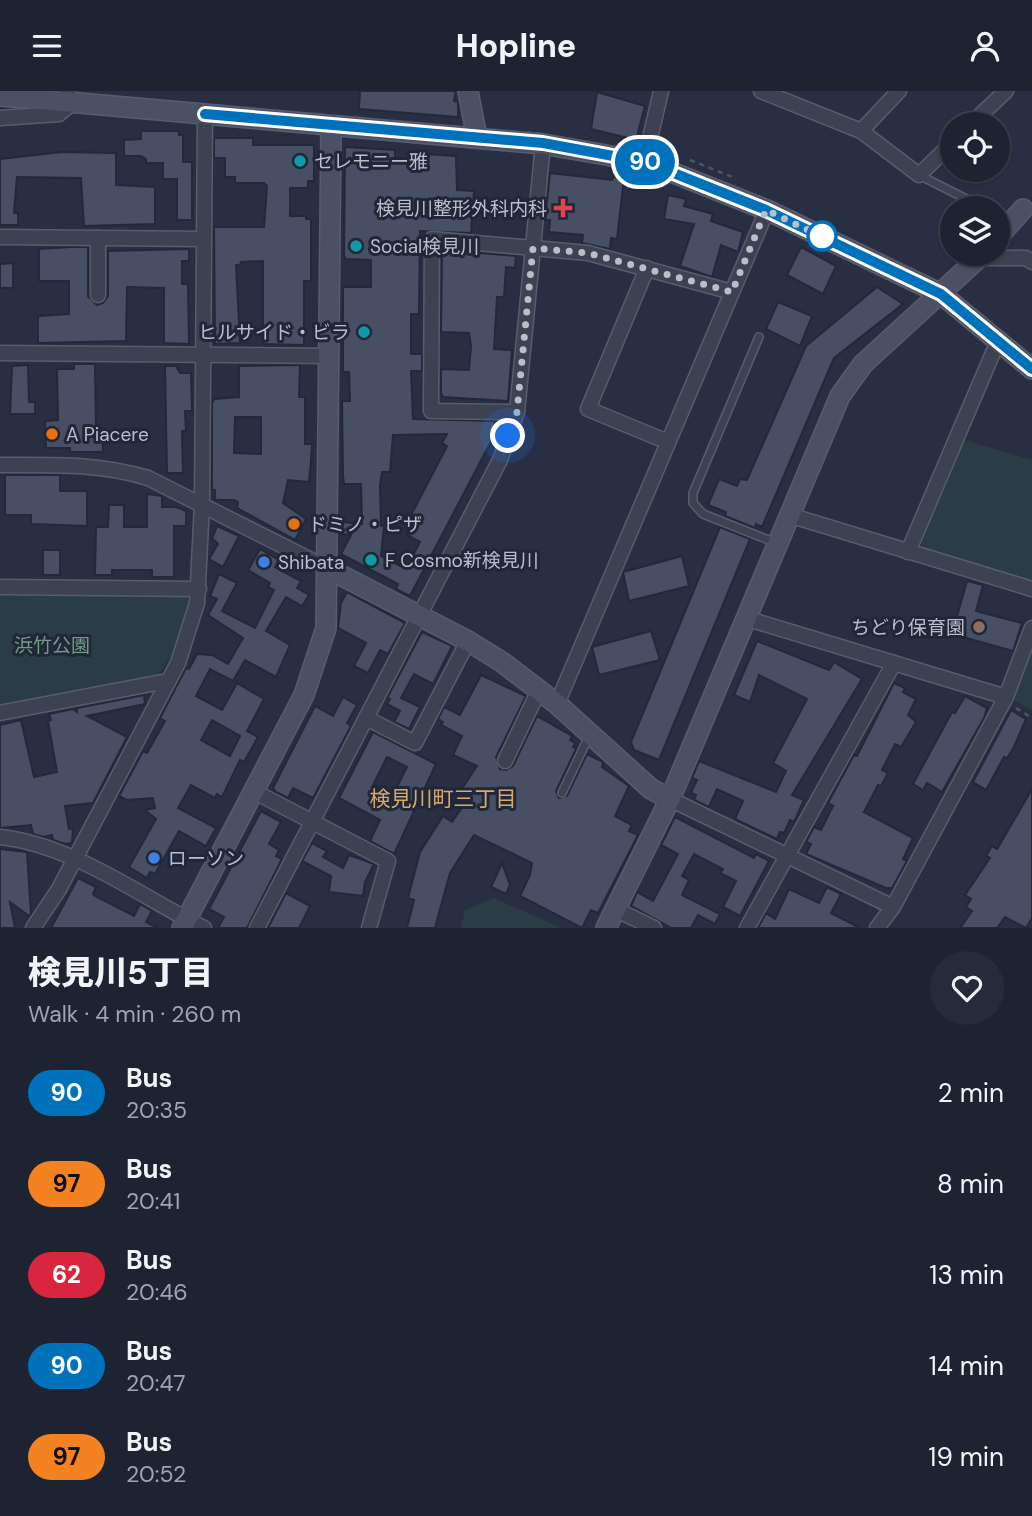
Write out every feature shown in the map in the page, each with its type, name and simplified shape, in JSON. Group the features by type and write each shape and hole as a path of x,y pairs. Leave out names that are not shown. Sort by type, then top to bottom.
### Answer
{"street":[{"path":"468,91 477,138"},
{"path":"648,147 661,91"},
{"path":"761,91 861,131 919,175 940,155"},
{"path":"861,131 900,91"},
{"path":"984,112 1006,91"},
{"path":"0,96 67,98 331,126 543,143 646,162 766,210 941,294 1032,369"},
{"path":"0,118 59,114 67,98"},
{"path":"33,928 49,907 186,644 198,589 202,504 205,114"},
{"path":"184,924 304,695 326,628 331,126"},
{"path":"257,928 499,460 517,412 543,143"},
{"path":"1010,220 1028,205"},
{"path":"557,703 766,210"},
{"path":"0,237 204,239"},
{"path":"97,238 98,295"},
{"path":"517,412 431,411 432,239 588,253 732,292"},
{"path":"1010,258 1030,259"},
{"path":"606,928 670,799 840,396 863,365 970,266"},
{"path":"647,268 588,409 668,442"},
{"path":"908,552 998,341"},
{"path":"0,353 329,356"},
{"path":"0,465 78,465 119,469 149,478 202,504 468,641 557,703 651,789 893,907"},
{"path":"789,515 1032,589"},
{"path":"0,587 198,589"},
{"path":"745,618 1005,699"},
{"path":"877,928 893,907 1005,699 1032,628"},
{"path":"366,717 415,744 468,641"},
{"path":"747,928 894,663"},
{"path":"0,713 167,681"},
{"path":"505,761 539,690"},
{"path":"253,791 388,861 369,928"},
{"path":"0,837 33,842 72,859 184,924 204,928"},
{"path":"615,909 654,928"}],"lane":[{"path":"919,175 960,196"},
{"path":"759,337 693,493 693,503 703,514 777,544"},
{"path":"562,793 590,734"}],"path":[{"path":"1005,699 1032,718"}],"green space":[{"path":"968,441 1032,460 1032,582 924,550 920,540 960,444"},
{"name":"浜竹公園","path":"0,594 184,595 191,603 179,644 157,677 0,707"},
{"path":"1032,640 1032,711 1010,697"},
{"path":"494,898 561,928 461,928 465,910"}],"building":[{"path":"360,91 456,91 454,101 458,102 458,117 359,109"},
{"path":"597,92 645,106 636,140 591,129"},
{"path":"141,131 179,131 179,135 183,135 183,162 192,162 192,220 177,220 177,179 163,179 163,163 146,163 146,159 141,156 124,156 124,140 141,139"},
{"path":"214,138 253,138 253,145 314,145 314,181 308,181 308,188 290,188 290,216 306,216 306,219 311,219 311,281 304,281 304,345 263,344 263,261 241,262 236,265 240,343 215,344 214,227 264,227 267,186 264,183 235,183 235,177 225,177 225,158 214,158"},
{"path":"345,147 395,150 395,161 423,162 424,154 456,156 457,190 474,191 471,233 420,231 419,314 411,314 411,354 422,354 422,371 411,371 413,419 494,421 497,430 410,596 396,589 398,584 341,554 351,535 342,534 343,522 362,524 361,484 344,484 343,476 342,401 350,401 349,372 343,372 343,287 371,287 371,260 346,259","holes":["447,434 442,443 447,446 408,521 407,535 420,542 406,569 381,556 384,526 381,526 382,472 390,472 393,435"]},
{"path":"62,152 116,153 116,185 155,187 155,224 84,226 81,178 17,177 14,213 18,213 18,225 0,225 0,159"},
{"path":"550,173 612,180 613,177 624,178 617,239 611,238 610,249 582,243 583,235 549,232 550,220 545,220"},
{"path":"668,195 686,199 684,206 713,214 711,221 743,232 738,252 721,245 712,277 680,266 694,224 664,219"},
{"path":"88,247 88,296 97,305 103,303 108,296 108,251 189,249 189,261 182,261 182,284 188,284 189,344 164,343 164,288 127,287 126,341 38,343 38,316 69,314 69,281 39,281 39,249"},
{"path":"801,247 836,266 823,294 787,275"},
{"path":"442,250 516,256 515,268 506,267 504,297 497,297 494,349 512,350 508,401 443,397 441,393 441,369 469,370 471,346 469,333 441,332"},
{"path":"13,263 13,288 0,288 0,264"},
{"path":"877,287 903,304 834,358 762,527 756,524 755,528 725,516 726,512 708,505 719,479 737,486 740,479 747,480 806,346"},
{"path":"778,302 812,316 800,346 766,329"},
{"path":"74,364 95,364 96,428 102,428 103,452 70,452 70,448 46,448 45,421 58,420 57,369 74,369"},
{"path":"28,365 29,402 35,402 35,414 10,414 12,366"},
{"path":"300,365 299,397 305,397 305,444 312,444 309,482 288,480 283,503 306,519 295,540 237,508 238,502 234,500 215,500 215,490 212,490 212,403 214,399 239,397 239,366","holes":["235,417 261,417 261,454 234,453"]},
{"path":"165,366 176,366 180,373 191,373 192,411 185,411 186,431 182,431 183,473 167,473"},
{"path":"5,475 60,475 60,491 87,491 87,526 31,524 31,515 5,515"},
{"path":"147,494 162,496 162,507 176,507 186,511 186,526 174,526 174,577 152,577 152,570 112,570 112,575 95,575 96,527 108,527 109,505 124,505 124,527 147,527"},
{"path":"217,526 239,536 223,567 209,559 218,544 212,538"},
{"path":"720,527 750,539 659,760 634,750 631,742"},
{"path":"260,549 279,560 275,567 301,581 297,588 309,595 302,606 286,597 266,631 290,645 276,677 245,660 233,681 210,669 196,696 222,710 237,683 264,699 247,731 258,737 244,762 240,760 222,797 217,794 215,798 191,785 178,808 216,828 206,846 179,831 155,874 150,872 147,878 129,867 156,819 145,810 155,808 153,798 127,800 119,796 143,751 147,753 165,721 160,718 186,668 189,669 197,654 212,655 228,664 243,638 208,615 217,599 210,596 219,574 237,583 222,611 255,628 274,590 268,587 270,583 248,570","holes":["212,720 240,736 230,756 201,740"]},
{"path":"43,550 60,550 60,575 43,575"},
{"path":"682,556 689,586 629,601 623,572"},
{"path":"967,581 983,585 976,611 1022,623 1013,651 952,634"},
{"path":"347,592 405,623 388,654 380,650 368,673 354,666 366,643 338,628 341,603"},
{"path":"651,631 660,660 599,675 592,647"},
{"path":"422,632 452,646 433,684 414,674 401,698 420,707 409,729 394,722 400,711 387,704 390,699 387,698"},
{"path":"757,641 829,670 834,662 862,679 792,795 804,800 794,822 790,820 784,833 780,832 777,839 735,819 743,801 717,789 709,807 694,800 696,795 691,793 697,780 692,778 699,761 776,792 786,771 773,763 807,699 759,675 750,702 734,695"},
{"path":"481,675 526,696 496,757 500,769 506,770 513,766 537,716 572,736 570,740 575,743 573,747 576,749 556,791 559,798 567,796 587,754 603,762 602,767 629,786 615,816 632,825 629,831 638,835 598,913 591,910 582,928 520,896 530,875 532,863 474,835 450,873 435,928 407,928 414,900 408,898 420,852 443,816 452,822 466,802 457,796 477,766 453,755 462,736 441,725 443,722 438,719 444,707 460,715"},
{"path":"894,683 905,688 903,692 916,699 908,715 916,722 901,747 895,744 882,770 888,773 881,786 878,785 864,812 913,838 903,859 907,861 892,888 886,888 806,854 811,844 806,842 814,827 821,830 833,806 828,803 854,755 857,756"},
{"path":"144,695 145,704 87,716 127,737 93,803 65,806 69,829 73,828 72,843 53,840 52,835 43,837 33,834 31,825 0,828 0,725 21,720 34,777 57,772 49,714 73,709 77,712 77,708"},
{"path":"965,696 987,708 984,718 942,792 927,783 923,790 913,784 952,712 955,713"},
{"path":"343,697 357,705 347,723 351,726 313,798 293,788 288,798 276,792 273,788 315,706 333,716"},
{"path":"1011,710 1026,719 1013,749 1007,758 1004,757 986,790 973,782"},
{"path":"373,732 436,764 394,854 370,841 380,820 339,798","holes":["387,757 407,767 393,795 373,785"]},
{"path":"1032,789 1032,918 1026,928 1005,917 997,928 960,928 972,911 966,907 971,899 965,895 990,858 986,856 992,846 997,849"},
{"path":"261,811 281,822 269,844 279,850 276,856 282,859 247,928 218,928 224,917 209,909"},
{"path":"675,817 754,858 756,854 769,861 740,916 723,907 736,881 720,873 723,869 694,854 682,876 689,880 682,895 720,914 715,924 698,915 691,928 671,928 631,906 637,892 653,901 678,854 661,845"},
{"path":"312,843 327,851 323,857 343,868 349,855 374,864 365,882 363,896 329,892 331,876 302,861"},
{"path":"0,849 27,852 31,914 29,916 10,902 15,928 0,928"},
{"path":"502,863 510,885 506,894 491,887"},
{"path":"78,878 96,887 93,894 95,896 134,916 140,904 152,911 146,922 158,928 51,928"},
{"path":"827,887 841,894 831,913 860,928 758,928 766,913 775,919 789,889 819,903"},
{"path":"286,893 310,906 299,928 268,928"}],"bus line":[{"name":"90","path":"205,114 543,143 646,162 698,180 766,210 941,294 1032,369"}],"place":[{"name":"セレモニー雅","path":"300,161"},
{"name":"検見川整形外科内科","path":"563,208"},
{"name":"Social検見川","path":"356,246"},
{"name":"ヒルサイド・ビラ","path":"364,332"},
{"name":"A Piacere","path":"52,434"},
{"name":"ドミノ・ピザ","path":"294,524"},
{"name":"F Cosmo新検見川","path":"371,560"},
{"name":"Shibata","path":"264,562"},
{"name":"ちどり保育園","path":"979,627"},
{"name":"ローソン","path":"154,858"}],"district":[{"name":"検見川町三丁目","path":"443,799"}],"route":[{"path":"508,436 517,412 533,248 588,253 732,292 766,210 827,239 822,236"}]}
